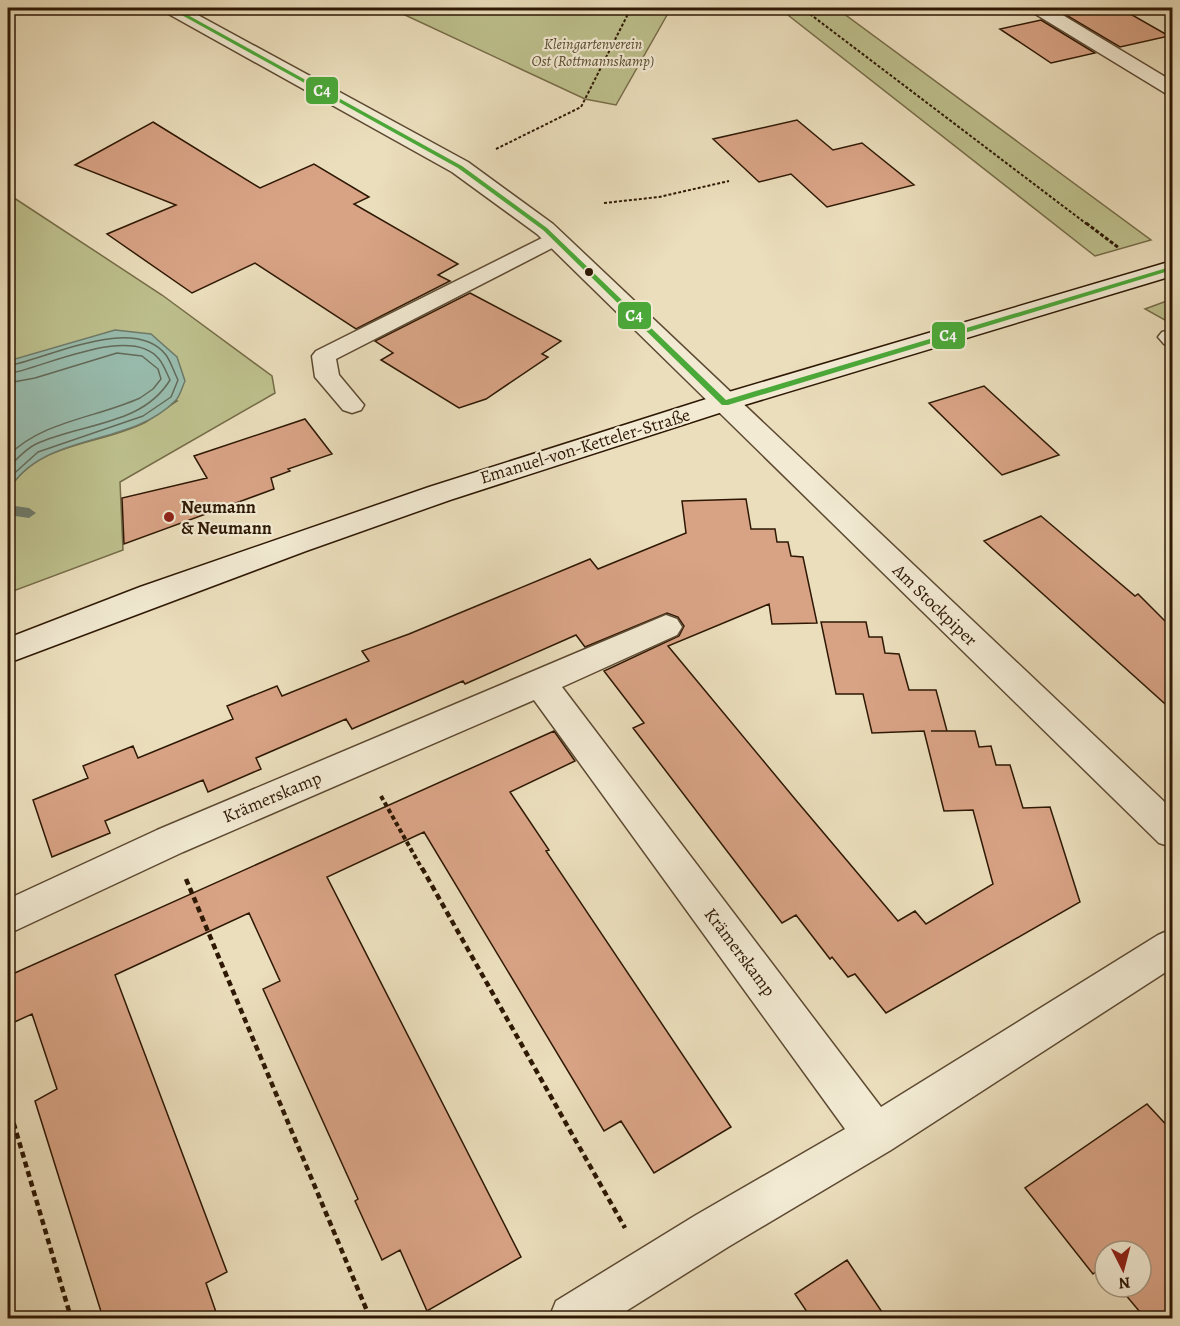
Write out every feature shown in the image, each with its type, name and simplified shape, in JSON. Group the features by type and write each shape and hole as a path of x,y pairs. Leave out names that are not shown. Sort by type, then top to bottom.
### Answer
{"street":[{"name":"Am Stockpiper","path":"172,8 460,167 554,238 1173,832"},
{"path":"1039,8 1173,89"},
{"name":"Emanuel-von-Ketteler-Straße","path":"8,651 93,616 487,476 1163,271"},
{"name":"Krämerskamp","path":"8,917 170,842 666,627"},
{"name":"Krämerskamp","path":"540,683 876,1135"},
{"path":"573,1318 712,1231 876,1135 1173,947"}],"lane":[{"path":"352,405 327,377 324,356 554,238"}],"path":[{"path":"460,167 581,106 630,8"},
{"path":"802,8 1163,271"},
{"path":"603,203 659,197 729,181"},
{"path":"360,759 649,1271"},
{"path":"170,842 370,1318"},
{"path":"8,1104 70,1318"}],"green space":[{"name":"Kleingartenverein Ost (Rottmannskamp)","path":"390,8 671,8 616,105 585,99"},
{"path":"779,8 836,8 1151,240 1095,256"},
{"path":"8,194 162,295 272,376 275,393 120,482 123,550 8,593 8,491 20,475 35,462 52,454 146,422 177,401 30,356 8,361"},
{"path":"1172,299 1172,324 1145,309"}],"water":[{"path":"115,330 151,334 177,357 185,381 178,397 156,416 134,426 42,458 23,472 8,491 8,361"}],"building":[{"path":"1099,8 1120,8 1169,36 1120,47 1066,15"},
{"path":"1041,20 1095,53 1051,63 1000,29"},
{"path":"797,120 833,150 862,143 914,185 827,207 791,174 759,182 713,139"},
{"path":"153,122 260,188 314,164 369,197 354,204 458,264 438,275 450,281 356,329 255,263 192,293 107,234 176,205 75,165"},
{"path":"470,293 561,341 542,354 548,357 486,399 459,408 381,360 393,353 375,341"},
{"path":"984,386 1059,455 1002,475 929,403"},
{"path":"305,419 332,454 288,469 290,471 271,478 274,489 124,544 122,498 207,478 194,456"},
{"path":"746,499 751,529 775,529 777,542 788,542 791,556 803,557 817,623 772,624 769,604 668,646 898,921 915,911 926,924 993,884 973,810 944,811 924,731 872,733 863,694 836,694 821,622 866,622 869,637 882,637 885,653 899,654 909,690 936,690 947,731 975,731 979,747 991,746 996,765 1010,765 1023,808 1050,807 1080,902 886,1013 855,974 848,977 832,957 830,959 796,915 782,923 633,728 644,723 604,671 679,636 684,626 678,617 667,613 585,647 576,635 465,684 463,681 352,729 346,719 256,758 261,769 208,792 203,780 105,821 110,833 52,857 33,800 88,778 83,766 133,746 138,758 233,719 227,706 277,686 282,696 369,661 362,651 409,634 590,559 598,569 686,533 682,501"},
{"path":"1041,516 1135,596 1138,594 1173,629 1173,711 984,541"},
{"path":"554,731 575,761 510,792 549,850 546,851 731,1127 654,1173 621,1121 604,1131 424,832 327,877 521,1257 427,1311 400,1250 382,1260 355,1201 358,1199 263,989 280,981 249,913 115,975 227,1272 206,1283 218,1318 103,1318 35,1101 57,1089 32,1014 8,1025 8,976"},
{"path":"1147,1104 1173,1132 1173,1318 1145,1318 1129,1299 1153,1299 1153,1239 1093,1239 1093,1274 1025,1188"},
{"path":"847,1260 886,1318 811,1318 795,1294"}],"waterway":[{"path":"8,510 29,513"}],"transit line":[{"name":"C4","path":"172,8 460,167 545,229 725,403"},
{"name":"C4","path":"725,403 1172,268"}],"place":[{"name":"Neumann & Neumann","path":"169,517"}]}
